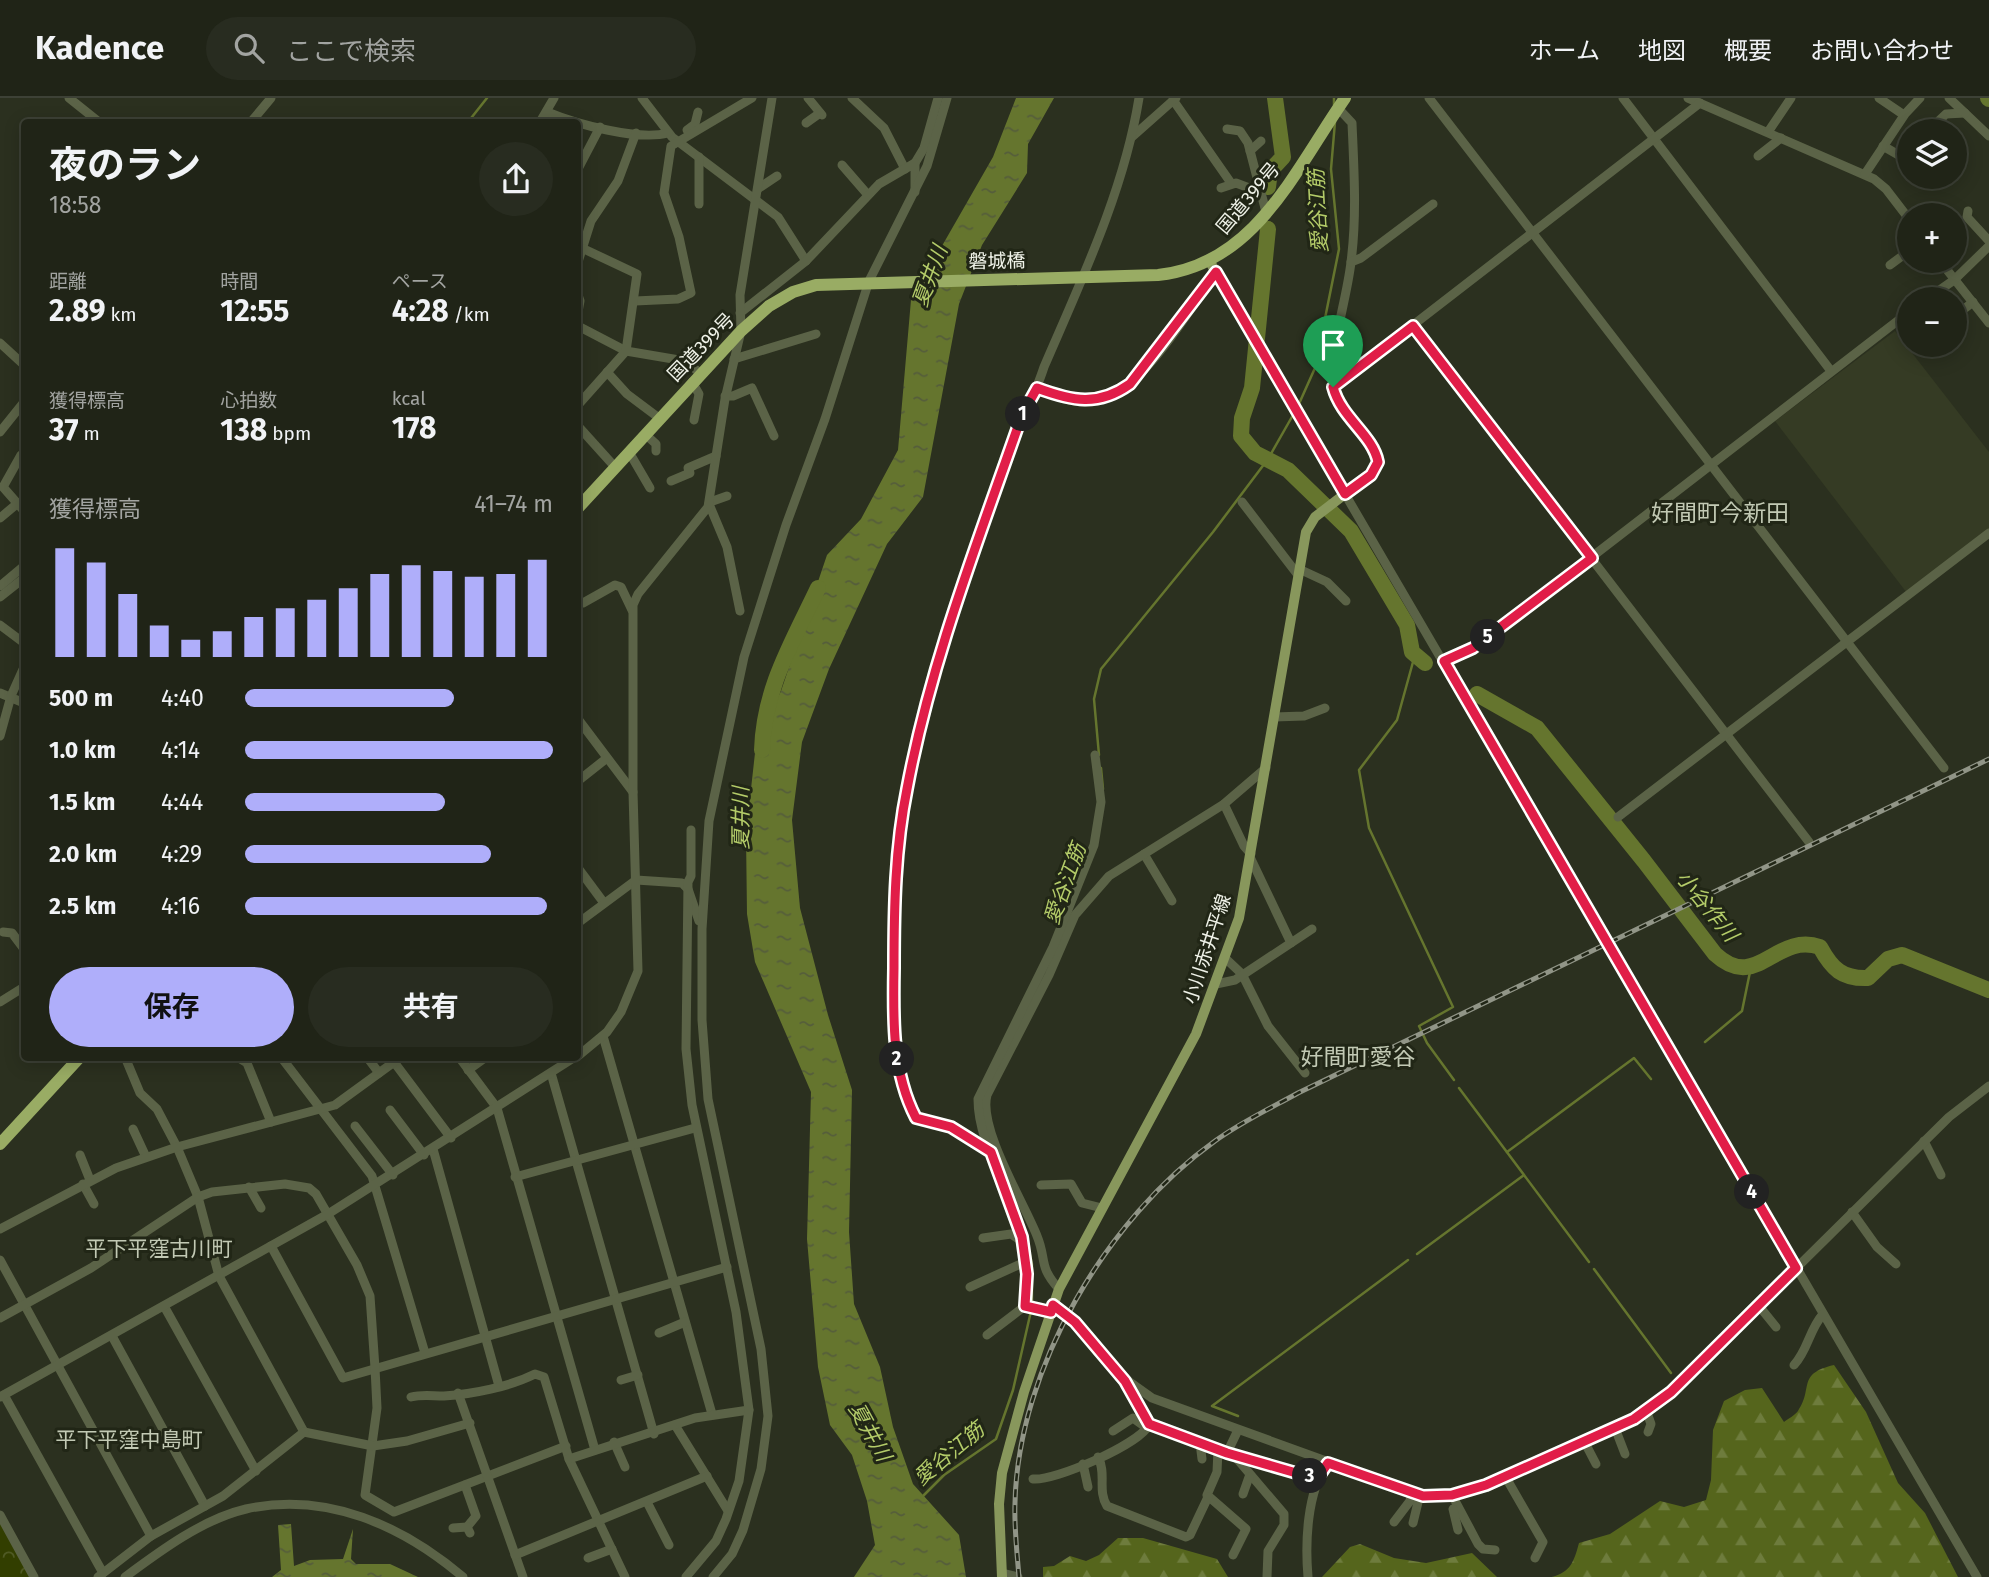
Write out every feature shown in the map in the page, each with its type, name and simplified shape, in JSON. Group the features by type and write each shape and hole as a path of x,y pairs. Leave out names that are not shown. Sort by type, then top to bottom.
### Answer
{"highway":[{"name":"国道399号","path":"1063,279 1178,273 1213,267 1266,212 1341,103"},
{"name":"磐城橋","path":"889,283 1063,279"},
{"name":"国道399号","path":"581,505 696,378 769,306 793,292 816,285 869,281 889,283"},
{"path":"0,1144 76,1061"}],"main road":[{"path":"1213,267 1345,494"},
{"name":"小川赤井平線","path":"1002,1575 999,1504 1002,1473 1052,1309 1059,1289 1196,1034 1216,984 1239,918 1306,532 1324,508 1345,494"}],"street":[{"path":"69,98 95,119"},
{"path":"254,119 271,98"},
{"path":"542,119 554,98"},
{"path":"642,98 673,138 778,217 806,261"},
{"path":"581,122 673,138 752,98"},
{"path":"581,1051 603,1036 621,1012 638,971 632,610 638,594 709,503 725,397 741,331 740,313 772,98"},
{"path":"806,123 821,114 808,98"},
{"path":"852,98 884,128 905,169"},
{"path":"740,313 806,261 868,195 915,163 924,148 938,98"},
{"path":"713,1577 732,1554 743,1530 761,1469 768,1416 761,1349 708,1099 702,1020 702,925 709,821 744,657 869,281 927,166 947,98"},
{"path":"991,1152 951,1127 917,1119 902,1087 895,1046 895,884 906,792 933,675 1022,415 1037,388 1082,277 1132,137 1139,98"},
{"path":"1429,98 1944,768"},
{"path":"1623,98 1831,371"},
{"path":"1688,98 1865,174 1881,183 1897,204"},
{"path":"1768,132 1791,98"},
{"path":"1879,98 1904,115"},
{"path":"1865,174 1904,115 1920,98"},
{"path":"1950,98 1989,136"},
{"path":"1132,137 1174,99 1231,183 1260,192"},
{"path":"1341,103 1352,123 1356,190 1351,262 1333,372 1333,387 1345,414 1372,445 1378,462 1371,475 1345,494 1977,1577"},
{"path":"1333,387 1700,103"},
{"path":"547,112 572,119"},
{"path":"635,301 678,299 691,293 679,237 664,193 673,138 695,124 698,112"},
{"path":"1941,119 1946,114 1965,113"},
{"path":"581,163 600,127"},
{"path":"1227,129 1236,129 1243,133 1266,212"},
{"path":"581,256 590,225 618,181 636,133"},
{"path":"1758,156 1781,138"},
{"path":"1250,151 1261,141"},
{"path":"1883,146 1897,154"},
{"path":"699,157 699,204"},
{"path":"915,163 915,194"},
{"path":"842,165 868,195"},
{"path":"759,188 778,176"},
{"path":"1221,188 1231,183"},
{"path":"1351,262 1362,258 1433,204"},
{"path":"1944,287 1989,243 1967,217 1968,211"},
{"path":"581,402 626,351 637,274 584,249"},
{"path":"1890,265 1897,260"},
{"path":"1037,388 1084,402 1120,392 1145,368 1213,267"},
{"path":"1949,273 1989,323"},
{"path":"1967,307 1973,302"},
{"path":"1444,661 1473,648 1897,321"},
{"path":"1413,326 1809,842"},
{"path":"581,328 626,351 685,361 696,378 699,394 694,420"},
{"path":"734,359 816,334"},
{"path":"0,343 21,362"},
{"path":"607,372 627,394 659,418"},
{"path":"725,397 733,397 752,388 774,436"},
{"path":"0,432 21,406"},
{"path":"581,429 615,467"},
{"path":"645,434 656,444 656,451"},
{"path":"629,452 650,488"},
{"path":"0,518 21,507 3,487 21,455"},
{"path":"671,481 691,473 688,468 716,456"},
{"path":"709,503 727,496"},
{"path":"1242,502 1298,572 1323,579 1346,601"},
{"path":"709,503 727,547 740,611"},
{"path":"1618,817 1989,533"},
{"path":"0,586 21,568"},
{"path":"0,597 21,580"},
{"path":"583,603 615,585 621,587 632,610"},
{"path":"0,625 21,641"},
{"path":"0,736 11,696 21,674"},
{"path":"0,693 21,701"},
{"path":"1274,717 1304,716 1325,708"},
{"path":"581,723 633,792"},
{"path":"1025,1306 1026,1262 1023,1242 978,1112 978,1099 1053,947 1094,845 1101,802 1095,755"},
{"path":"581,779 607,758"},
{"path":"1059,1289 1042,1267 1037,1234 998,1150 985,1111 985,1099 1049,975 1074,915 1109,876 1224,804 1266,768"},
{"path":"1224,804 1291,943"},
{"path":"686,1577 716,1541 728,1511 741,1472 749,1410 727,1267 695,1128 687,1049 691,830"},
{"path":"1144,854 1172,901"},
{"path":"581,872 604,903"},
{"path":"581,921 636,880 677,882 688,889 702,925"},
{"path":"1216,984 1235,980 1312,929"},
{"path":"3,932 12,933 21,945"},
{"path":"1225,958 1242,974 1268,1026 1305,1073"},
{"path":"0,1002 21,989"},
{"path":"603,1036 712,1414"},
{"path":"127,1061 140,1093 157,1109 177,1147 198,1198 219,1276 304,1432 373,1446 407,1441 470,1423"},
{"path":"244,1061 247,1063 271,1122"},
{"path":"284,1061 376,1186 425,1353"},
{"path":"370,1061 379,1073"},
{"path":"0,1229 87,1182 146,1157 322,1110 342,1102 397,1061"},
{"path":"399,1061 451,1138"},
{"path":"461,1061 497,1108 595,1450"},
{"path":"468,1070 480,1061"},
{"path":"304,1432 256,1471 205,1506 148,1538 101,1575 2,1396 376,1186 567,1061"},
{"path":"551,1073 654,1434"},
{"path":"1125,1381 1152,1398 1416,1493 1449,1495 1505,1476 1615,1428 1671,1392 1924,1141 1966,1102 1989,1086"},
{"path":"390,1110 424,1155"},
{"path":"355,1126 393,1175"},
{"path":"515,1177 695,1128"},
{"path":"133,1129 146,1157"},
{"path":"1924,1141 1941,1175"},
{"path":"433,1149 499,1386"},
{"path":"80,1155 94,1204"},
{"path":"0,1318 91,1268 198,1198 212,1192 285,1184 309,1188 328,1214 357,1265 370,1296 377,1408 365,1495 394,1512 566,1446"},
{"path":"1041,1185 1071,1184 1082,1203 1102,1208"},
{"path":"249,1187 261,1209"},
{"path":"1852,1212 1877,1247 1896,1264"},
{"path":"983,1238 1012,1234 1023,1242"},
{"path":"271,1246 343,1378 727,1267"},
{"path":"0,1260 58,1364 148,1538 146,1561"},
{"path":"970,1287 1026,1262"},
{"path":"164,1306 256,1471"},
{"path":"987,1335 1025,1306 1052,1309 1075,1322 1125,1381 1148,1426"},
{"path":"1759,1306 1776,1327"},
{"path":"1794,1365 1805,1353 1816,1323 1823,1314"},
{"path":"659,1333 685,1322"},
{"path":"112,1336 205,1506"},
{"path":"411,1396 458,1393 518,1383 535,1374 544,1377 569,1459 625,1577"},
{"path":"621,1380 638,1375"},
{"path":"458,1393 523,1577"},
{"path":"569,1459 614,1442 654,1434 712,1414 749,1410"},
{"path":"1646,1410 1651,1424 1648,1432"},
{"path":"1113,1431 1133,1418 1148,1426 1226,1452 1317,1479"},
{"path":"675,1425 728,1511"},
{"path":"1032,1479 1053,1477 1083,1464 1148,1426"},
{"path":"1615,1428 1625,1454"},
{"path":"1098,1457 1103,1469 1102,1498 1110,1508 1186,1537 1192,1532 1238,1430"},
{"path":"1584,1441 1596,1464"},
{"path":"614,1442 625,1467"},
{"path":"1200,1443 1202,1459"},
{"path":"1226,1452 1284,1514 1284,1525 1268,1550 1266,1577"},
{"path":"1308,1577 1307,1546 1317,1479 1328,1463"},
{"path":"1083,1464 1088,1487"},
{"path":"515,1555 706,1476"},
{"path":"1505,1476 1543,1542 1535,1558"},
{"path":"1243,1494 1249,1477"},
{"path":"453,1528 469,1530 476,1516 465,1485"},
{"path":"1394,1522 1416,1493"},
{"path":"1413,1523 1416,1493"},
{"path":"1449,1495 1458,1518 1458,1530"},
{"path":"1449,1495 1480,1547 1495,1550"},
{"path":"1208,1497 1246,1530 1233,1555"},
{"path":"647,1502 669,1545"},
{"path":"125,1577 201,1528 240,1511 298,1505 354,1513 385,1525 423,1545 463,1577"},
{"path":"0,1516 34,1577"},
{"path":"588,1558 612,1549"},
{"path":"1002,1575 1018,1577"}],"shaded area":[{"path":"1895,331 1897,357 1915,357 1989,452 1989,530 1907,593 1775,421"}],"green space":[{"path":"1834,1365 1866,1412 1898,1483 1925,1513 1958,1577 1552,1577 1564,1572 1571,1565 1579,1543 1610,1534 1660,1501 1684,1507 1706,1500 1711,1480 1713,1430 1724,1401 1745,1390 1762,1388 1784,1422 1798,1411 1803,1403 1810,1377"},
{"path":"0,1523 31,1577 0,1577"},
{"path":"1118,1538 1143,1538 1217,1559 1228,1577 1043,1577 1043,1567 1054,1566 1070,1556 1086,1561 1099,1555"},
{"path":"1360,1544 1394,1558 1426,1563 1472,1553 1497,1577 1322,1577 1350,1547"}],"water":[{"path":"1016,98 1054,98 1028,144 1027,173 982,245 959,304 923,497 887,544 829,669 802,742 792,820 800,908 828,1015 852,1090 849,1232 854,1304 880,1367 893,1427 913,1484 959,1535 966,1577 854,1577 875,1545 867,1501 852,1455 830,1425 818,1367 807,1239 811,1092 755,962 747,914 746,834 756,744 781,691 827,555 861,519 898,450 911,300 993,157"},
{"path":"291,1524 294,1566 310,1560 343,1559 353,1529 351,1559 356,1564 390,1564 418,1577 272,1577 281,1570 278,1525"}],"waterway":[{"path":"470,119 487,98"},
{"name":"小谷作川","path":"1268,187 1270,171 1283,157 1275,98"},
{"name":"愛谷江筋","path":"1334,98 1334,105"},
{"name":"愛谷江筋","path":"1298,406 1315,368 1339,249 1331,169 1335,122"},
{"name":"小谷作川","path":"1268,229 1252,388 1242,418 1241,436 1255,453 1288,470 1351,531 1407,625 1412,652 1425,663"},
{"name":"愛谷江筋","path":"1099,755 1094,699 1101,669 1213,532 1268,459 1293,415"},
{"name":"夏井川","path":"762,750 764,727 774,686 789,647 818,588"},
{"path":"1417,660 1413,662 1397,720 1359,770 1369,828 1453,1007 1419,1026 1427,1043 1454,1080"},
{"name":"小谷作川","path":"1477,694 1537,728 1715,954 1730,964 1743,967 1755,965 1791,947 1804,945 1820,947 1834,967 1851,977 1868,978 1888,959 1902,955 1989,990"},
{"name":"愛谷江筋","path":"1101,768 1103,789"},
{"path":"1705,1042 1742,1011 1751,967"},
{"path":"1507,1152 1634,1058 1651,1079"},
{"path":"1459,1088 1589,1262"},
{"path":"1417,1254 1524,1175"},
{"name":"愛谷江筋","path":"1027,1242 1032,1264 1032,1304"},
{"path":"1238,1416 1212,1406 1408,1260"},
{"path":"1594,1269 1671,1373"},
{"name":"愛谷江筋","path":"922,1497 944,1475 996,1439 1013,1390 1031,1311"}],"railway":[{"path":"1019,1577 1015,1503 1020,1452 1032,1400 1051,1349 1076,1300 1105,1254 1139,1211 1176,1173 1225,1134 1298,1093 1989,759"}],"district":[{"name":"好間町今新田","path":"1720,513"},
{"name":"好間町愛谷","path":"1358,1057"},
{"name":"平下平窪古川町","path":"159,1249"},
{"name":"平下平窪中島町","path":"129,1440"}],"route":[{"path":"1216,272 1345,494 1371,475 1378,462 1372,445 1345,414 1333,387 1413,326 1592,558 1473,648 1444,661 1796,1268 1671,1392 1634,1419 1486,1485 1446,1496 1423,1496 1328,1463 1317,1479 1227,1453 1149,1424 1125,1381 1098,1353 1075,1322 1053,1305 1051,1312 1025,1306 1027,1274 1022,1237 991,1152 951,1127 916,1118 902,1087 895,1046 895,884 906,792 933,675 947,629 1022,415 1037,388 1065,399 1084,402 1111,397 1120,392 1145,368 1216,272"}]}
